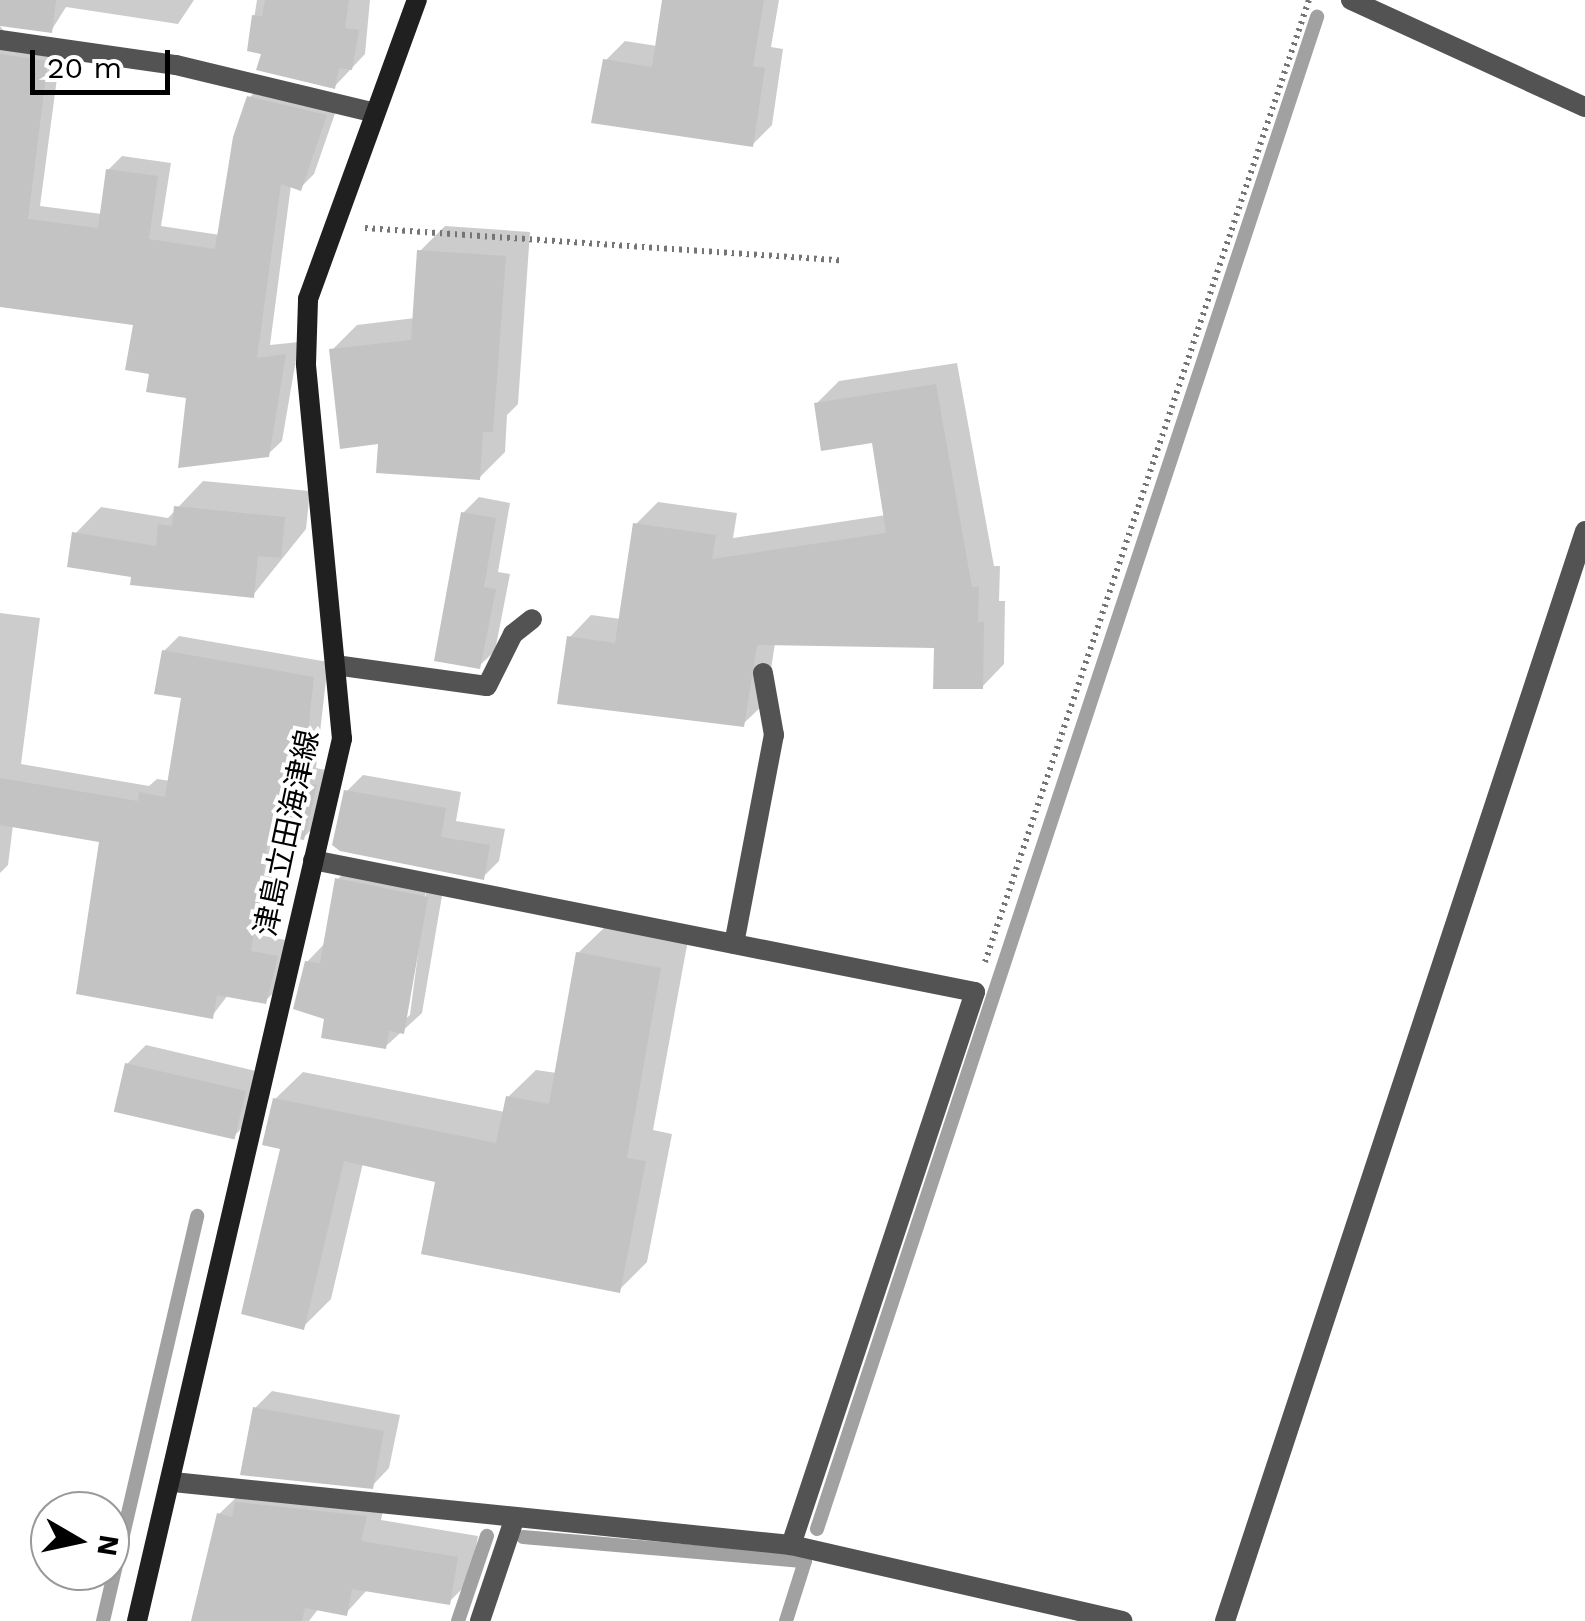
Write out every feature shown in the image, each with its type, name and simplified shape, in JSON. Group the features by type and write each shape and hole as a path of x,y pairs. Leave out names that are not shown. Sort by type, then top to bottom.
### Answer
{"main road":[{"name":"津島立田海津線","path":"137,1621 342,739 306,364 308,299 372,112 417,0"}],"street":[{"path":"1351,0 1585,107"},
{"path":"0,40 176,65 372,112"},
{"path":"1225,1621 1585,530"},
{"path":"335,664 487,686 513,634 532,619"},
{"path":"734,944 774,736 763,673"},
{"path":"314,860 975,992 791,1545"},
{"path":"172,1482 514,1520 791,1545 1122,1621"},
{"path":"480,1621 514,1520"}],"path":[{"path":"975,992 1309,0"},
{"path":"333,226 843,262"}],"building":[{"path":"0,0 56,0 52,33 0,26"},
{"path":"265,0 349,0 345,28 359,30 352,70 339,68 335,89 256,70 261,54 247,51 252,15 262,16"},
{"path":"662,0 764,0 753,66 765,68 753,147 591,123 603,59 652,67"},
{"path":"0,54 48,61 28,219 98,228 106,169 158,176 149,239 215,249 233,137 247,96 327,115 301,191 281,184 257,358 286,354 269,457 178,468 186,398 146,392 149,374 125,370 133,325 0,307"},
{"path":"417,250 506,256 493,432 483,432 480,480 376,473 378,444 340,449 329,349 411,340"},
{"path":"936,384 972,587 979,587 978,622 984,622 983,689 933,689 934,648 757,645 744,727 557,704 567,636 615,643 633,523 716,535 712,559 886,533 872,443 821,451 814,403"},
{"path":"174,506 285,517 281,558 258,556 254,598 130,585 131,577 67,567 72,532 156,546 158,524 172,526"},
{"path":"461,512 496,518 484,587 496,589 480,669 434,661"},
{"path":"162,650 314,677 302,783 317,785 304,840 269,834 251,951 278,956 266,1004 217,995 213,1019 76,994 99,842 0,825 0,778 138,801 139,792 165,797 181,698 154,694"},
{"path":"344,790 446,808 441,837 490,845 484,880 340,851 332,845"},
{"path":"335,878 428,897 404,1034 389,1031 386,1049 321,1038 324,1019 293,1009 305,961 320,963"},
{"path":"576,952 661,968 627,1158 646,1161 620,1293 421,1254 435,1182 344,1161 304,1330 241,1314 280,1149 262,1145 273,1098 496,1143 506,1096 549,1104"},
{"path":"125,1063 246,1091 235,1140 114,1112"},
{"path":"253,1407 384,1431 373,1489 240,1475"},
{"path":"235,1502 367,1516 361,1541 458,1557 450,1605 352,1589 347,1616 305,1608 302,1621 191,1621 217,1513 232,1517"}],"waterway":[{"path":"817,1529 1317,17"},
{"path":"103,1621 197,1216"},
{"path":"458,1621 487,1536"},
{"path":"523,1537 805,1561 786,1621"}]}
